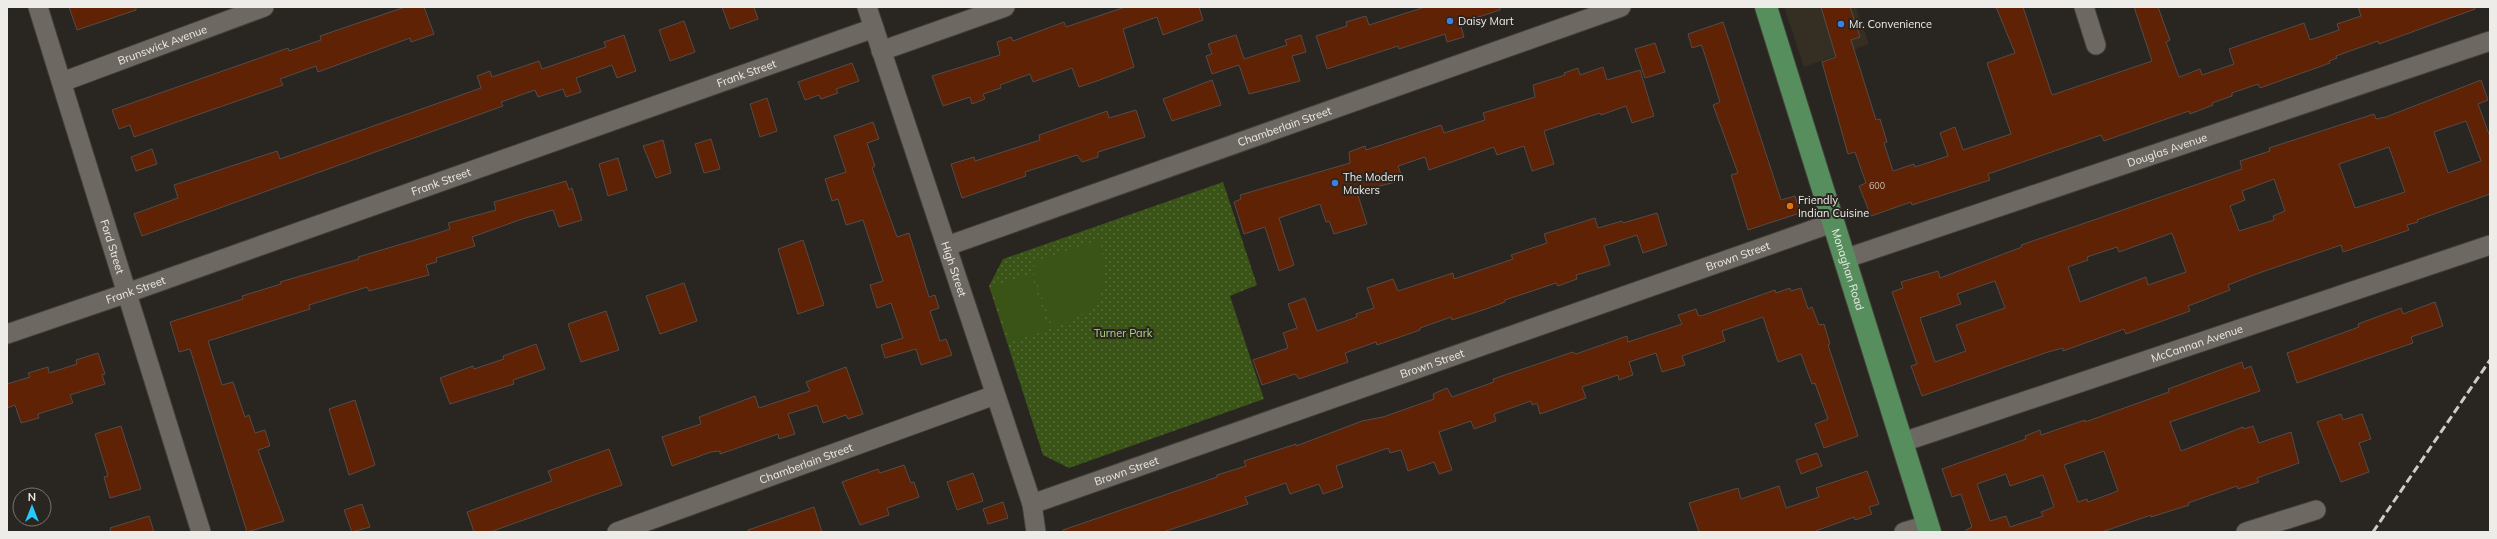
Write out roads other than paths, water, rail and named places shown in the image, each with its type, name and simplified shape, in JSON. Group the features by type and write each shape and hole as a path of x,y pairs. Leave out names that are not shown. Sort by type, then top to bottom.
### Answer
{"main road":[{"name":"Monaghan Road","path":"1766,7 1832,223 1904,442 1929,528"}],"street":[{"name":"Ford Street","path":"38,7 202,532"},
{"name":"Brunswick Avenue","path":"62,82 264,7"},
{"name":"High Street","path":"867,7 1032,504 1036,532"},
{"path":"881,51 1005,7"},
{"name":"Chamberlain Street","path":"947,246 1621,7"},
{"path":"2084,7 2096,45"},
{"name":"Frank Street","path":"7,334 127,294 874,28"},
{"name":"Douglas Avenue","path":"1844,260 2490,41"},
{"name":"Brown Street","path":"1032,504 1832,223"},
{"name":"McCannan Avenue","path":"1904,442 2490,245"},
{"name":"Chamberlain Street","path":"618,532 995,396"},
{"path":"2246,532 2316,510"},
{"path":"1904,532 1929,528"}],"railway":[{"path":"2373,532 2490,360"}],"place":[{"name":"Daisy Mart","path":"1450,21"},
{"name":"Mr. Convenience","path":"1841,24"},
{"name":"The Modern Makers","path":"1335,183"},
{"name":"Friendly Indian Cuisine","path":"1790,206"}],"park label":[{"name":"Turner Park","path":"1123,333"}]}
